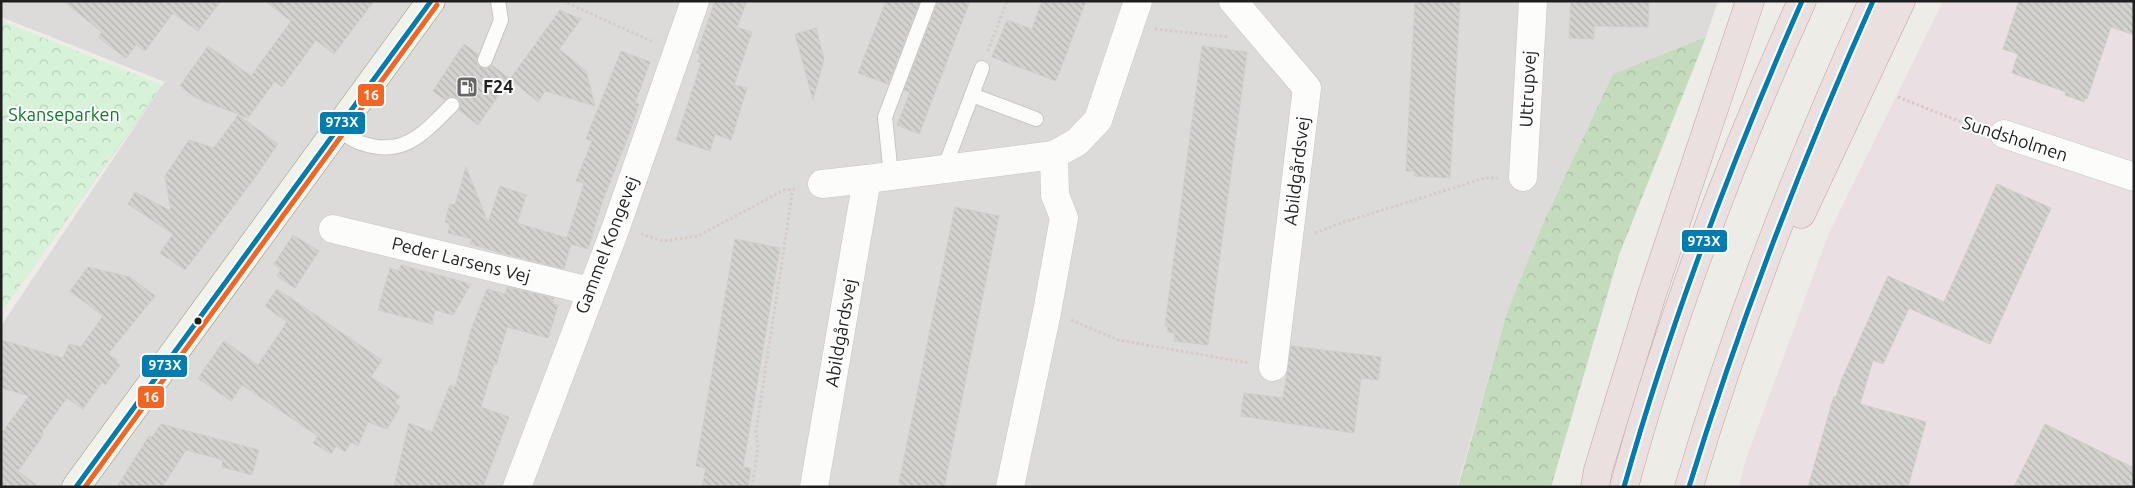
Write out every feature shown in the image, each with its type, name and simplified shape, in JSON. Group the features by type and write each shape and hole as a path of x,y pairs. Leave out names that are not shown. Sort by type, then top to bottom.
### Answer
{"highway":[{"path":"1595,487 1598,470 1652,294 1750,1"},
{"path":"1624,487 1679,308 1739,148 1802,1"},
{"path":"1689,487 1717,394 1772,240 1834,87 1873,1"},
{"path":"1717,394 1901,1"}],"main road":[{"path":"76,487 431,1"}],"street":[{"name":"Gammel Kongevej","path":"517,487 590,291 616,227 695,1"},
{"name":"Abildgårdsvej","path":"1233,1 1269,41 1307,88 1273,367"},
{"name":"Uttrupvej","path":"1523,177 1533,1"},
{"path":"822,184 1054,155 1077,142 1098,120 1134,14"},
{"name":"Sundsholmen","path":"2004,134 2134,177"},
{"path":"1010,487 1047,312 1064,218 1056,195 1054,155"},
{"name":"Abildgårdsvej","path":"814,487 879,178"},
{"name":"Peder Larsens Vej","path":"333,229 590,291"}],"lane":[{"path":"485,60 500,20 498,1"},
{"path":"879,178 885,117 929,1"},
{"path":"944,169 982,68"},
{"path":"972,95 1036,119"},
{"path":"338,129 360,143 389,148 414,141 452,105"}],"path":[{"path":"563,1 677,53"},
{"path":"982,68 1007,1"},
{"path":"1134,14 1269,41"},
{"name":"Sundsholmen","path":"1898,97 1977,128 2004,134"},
{"path":"1290,238 1314,234 1344,222 1485,178 1523,177"},
{"path":"616,227 663,241 698,236 784,190 822,184"},
{"path":"752,487 758,448 756,431 793,189"},
{"path":"1047,312 1071,319 1118,340 1273,367"}],"shaded area":[{"path":"1,1 1718,1 1706,37 1613,74 1544,221 1507,312 1457,487 1,487 1,326 158,92 1,312 1,21 162,86 165,82 1,17"},
{"path":"1943,1 2134,1 2134,487 1739,487 1745,462 1829,233"}],"green space":[{"name":"Skanseparken","path":"1,21 162,85 1,312"},
{"path":"1706,37 1619,255 1551,487 1458,487 1507,312 1544,221 1613,74"}],"building":[{"path":"63,1 221,1 198,31 173,13 145,51 136,45 126,58 98,37 102,32"},
{"path":"265,1 374,1 334,54 316,40 282,87 275,81 248,118 196,98 180,86 208,46 251,76 291,21"},
{"path":"715,1 747,1 737,27 752,32 734,85 747,88 731,140 715,134 710,151 676,140 701,63 698,62 700,54 697,53"},
{"path":"886,1 920,1 888,84 858,73"},
{"path":"938,1 970,1 919,134 897,125 910,92 904,90"},
{"path":"1042,1 1086,1 1056,81 992,57 1007,20 1032,29"},
{"path":"1415,1 1460,1 1450,178 1414,176 1415,171 1406,171"},
{"path":"1571,1 1649,1 1648,27 1594,26 1594,39 1569,38"},
{"path":"2019,1 2134,1 2134,35 2111,27 2087,99 2085,98 2084,102 2065,95 2066,92 2012,73 2018,54 2003,49"},
{"path":"560,10 581,19 559,49 586,71 595,106 545,91 538,102 510,79"},
{"path":"816,28 824,59 813,100 795,34"},
{"path":"464,44 478,54 476,61 478,66 486,69 492,65 510,79 478,125 459,110 461,103 458,98 450,96 445,100 433,91"},
{"path":"1202,46 1247,52 1208,345 1174,341 1175,333 1167,332 1168,326 1165,326"},
{"path":"621,51 650,62 635,103 639,104 602,202 588,249 571,244 564,269 470,244 472,239 448,233 450,224 445,222 450,204 455,205 466,167 488,223 500,186 526,195 517,223 567,238 584,183 576,181 592,141 586,139"},
{"path":"238,115 278,144 185,270 160,253 173,234 128,204 135,192 171,211 165,176 189,140 214,148"},
{"path":"1997,184 2051,208 1990,344 1909,308 1883,364 1873,360 1860,404 1926,422 1908,487 1808,487 1834,396 1836,397 1841,381 1888,276 1944,302"},
{"path":"955,207 999,216 944,487 900,487 901,484 899,483"},
{"path":"293,235 319,251 295,288 277,276 281,269 274,264"},
{"path":"735,239 780,248 743,467 751,468 748,487 702,487 706,468 696,466"},
{"path":"401,265 471,284 453,315 435,310 432,324 378,310 390,268 399,271"},
{"path":"88,267 130,277 155,296 108,354 117,360 116,362 120,365 105,385 102,382 83,409 67,398 42,432 44,434 18,471 39,487 1,487 1,434 29,396 1,388 1,340 63,358 69,344 81,347 103,316 70,291"},
{"path":"507,287 554,298 553,304 558,305 548,338 507,327 481,407 509,417 483,487 394,487 409,423 432,432 450,385 455,387 472,327 487,289 505,294"},
{"path":"277,289 382,360 371,377 400,396 395,403 400,407 387,429 368,422 358,446 351,442 345,452 336,446 331,454 313,443 318,436 242,385 231,401 198,378 224,341 258,365 287,322 265,306"},
{"path":"1291,346 1381,357 1378,380 1361,378 1354,433 1241,416 1244,393 1283,398"},
{"path":"161,424 259,450 252,475 222,467 223,460 186,450 162,487 117,487 149,436 152,437"},
{"path":"2045,424 2134,468 2134,487 2014,487"}],"transit line":[{"name":"973X","path":"76,487 431,1"},
{"name":"973X","path":"1624,487 1662,363 1704,241 1751,121 1802,1"},
{"name":"973X","path":"1689,487 1729,363 1774,241 1821,121 1873,1"},
{"name":"16","path":"85,487 437,5"}],"place":[{"name":"F24","path":"467,87"}]}
